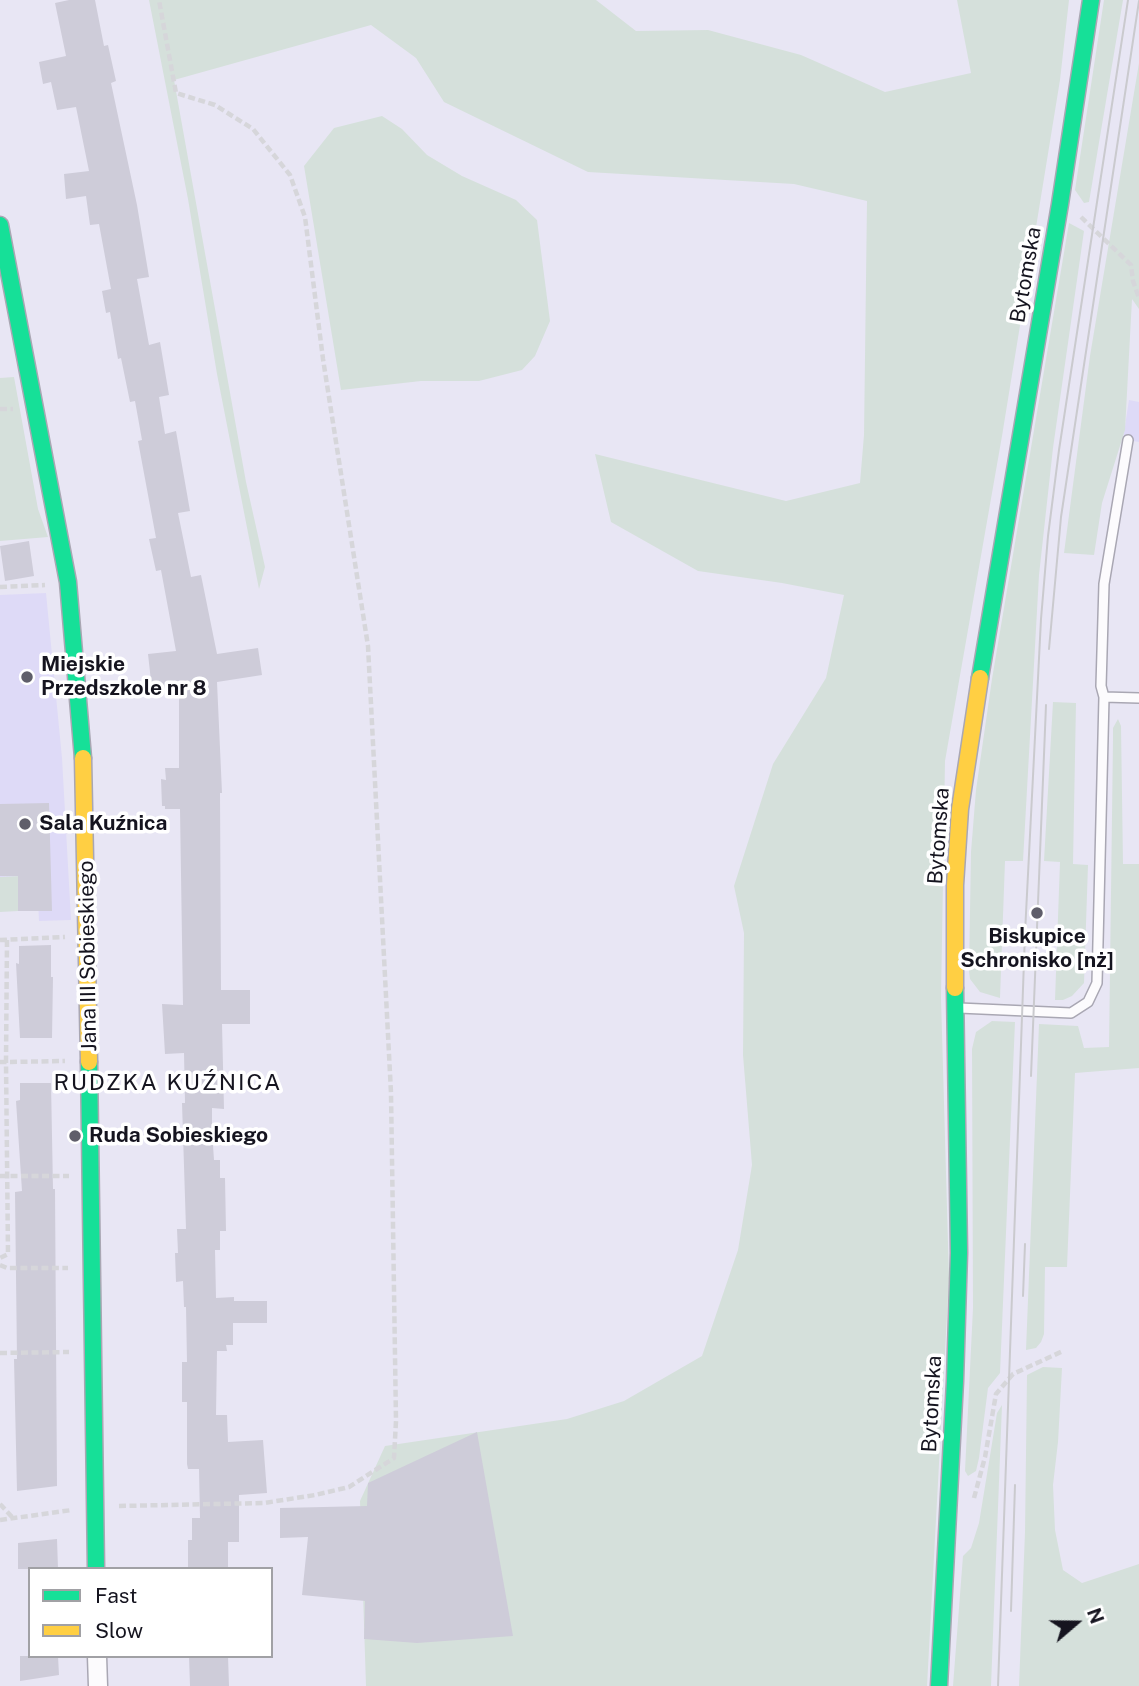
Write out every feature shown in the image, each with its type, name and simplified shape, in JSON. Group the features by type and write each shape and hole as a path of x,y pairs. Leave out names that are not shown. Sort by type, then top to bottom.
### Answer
{"street":[{"name":"Bytomska","path":"939,1686 959,1252 955,885 960,809 972,717 1091,0"},
{"name":"Jana III Sobieskiego","path":"0,225 68,582 85,784 96,1567"},
{"path":"97,1658 98,1686"}],"lane":[{"path":"956,1007 1070,1013 1088,1002 1097,983 1104,584 1128,440"},
{"path":"1104,697 1139,698"}],"path":[{"path":"0,1520 95,1508 264,1503 315,1495 349,1487 394,1458 396,1420 391,1093 368,646 323,359 305,218 290,175 253,129 215,106 176,93 159,0"},
{"path":"1059,204 1078,214 1131,265 1139,298"},
{"path":"0,586 68,582"},
{"path":"0,940 87,937"},
{"path":"0,1258 8,1254 3,1062 7,940"},
{"path":"3,1062 89,1061"},
{"path":"0,1176 91,1177"},
{"path":"0,1265 7,1268 90,1268"},
{"path":"947,1518 963,1513 970,1508 973,1501 985,1457 992,1405 1004,1382 1027,1366 1063,1351"},
{"path":"0,1353 92,1352"},
{"path":"0,1504 13,1517"}],"shaded area":[{"path":"149,0 596,0 636,31 708,30 801,55 885,92 971,73 957,0 1069,0 1060,80 1002,436 945,761 941,998 949,1278 927,1686 366,1686 360,1501 385,1446 567,1419 624,1401 702,1356 738,1250 752,1165 743,1055 744,933 734,886 773,764 826,678 844,595 698,571 611,522 595,454 786,501 860,483 864,435 867,201 794,184 588,172 444,102 416,58 371,25 174,80 246,482 265,567 259,589"},
{"path":"1104,0 1123,0 1089,202 1084,203 1075,190"},
{"path":"1139,63 1139,309 1132,299 1125,430 1102,503 1094,555 1064,553 1090,356"},
{"path":"382,116 402,129 427,155 462,176 516,200 537,220 550,321 535,356 522,370 479,381 421,381 341,390 304,166 334,128"},
{"path":"1069,223 1084,231 1053,448 1039,575 1023,861 1005,861 1000,998 980,992 970,979 969,971 971,852 976,790 992,679"},
{"path":"14,377 38,509 48,537 0,541 0,378"},
{"path":"1129,400 1139,402 1139,442 1123,439"},
{"path":"46,593 62,758 71,920 39,921 37,876 0,877 0,595"},
{"path":"1053,702 1076,703 1073,864 1088,865 1084,983 1072,996 1063,1000 1055,1000 1060,862 1044,861"},
{"path":"1118,719 1121,726 1123,864 1139,864 1139,1068 1075,1073 1067,1267 1045,1267 1044,1334 1036,1348 1026,1350 1039,1024 1078,1026 1084,1048 1109,1047 1113,728"},
{"path":"20,876 18,911 0,912 0,877"},
{"path":"992,1021 1015,1022 1000,1373 988,1388 979,1458 976,1471 968,1476 965,1471 973,1308 972,1049 976,1032"},
{"path":"1043,1367 1062,1368 1053,1485 1055,1530 1063,1570 1082,1583 1139,1564 1139,1686 1019,1686 1027,1375"},
{"path":"1002,1405 991,1686 953,1686 963,1556 971,1548 979,1523 997,1413"}],"building":[{"path":"95,0 104,46 108,45 116,81 111,83 149,277 137,279 149,345 160,342 169,395 159,397 165,434 176,431 190,511 178,513 191,577 201,575 217,654 258,648 262,675 217,682 222,793 221,990 250,990 250,1024 222,1024 224,1109 212,1108 212,1131 214,1160 220,1160 220,1178 225,1178 226,1231 220,1231 220,1250 215,1250 216,1298 267,1301 267,1323 233,1323 233,1345 226,1345 227,1351 217,1351 216,1415 227,1415 228,1442 263,1440 267,1493 239,1495 239,1542 228,1542 228,1567 188,1567 188,1540 192,1540 192,1518 200,1518 199,1469 188,1469 187,1464 187,1402 182,1402 182,1362 187,1362 186,1307 183,1281 176,1282 175,1253 178,1253 177,1229 186,1229 182,1103 185,1103 184,1053 165,1054 162,1004 183,1005 180,809 165,809 165,806 162,806 161,779 166,780 165,768 179,768 179,687 152,690 148,654 176,651 161,570 156,571 149,539 156,538 138,441 142,440 135,401 130,402 121,358 118,359 110,312 106,313 102,291 111,289 99,224 90,225 86,196 66,199 64,174 89,171 76,107 57,110 51,82 43,84 39,62 66,56 55,3"},
{"path":"29,541 34,576 5,581 0,546"},
{"path":"49,803 52,911 18,911 18,876 0,876 0,804"},
{"path":"51,945 52,1038 20,1038 16,963 19,964 19,946"},
{"path":"20,1083 51,1083 55,1189 57,1486 17,1491 14,1359 17,1359 15,1192 22,1191 16,1101 20,1100"},
{"path":"477,1432 513,1636 417,1643 364,1639 365,1601 302,1595 308,1537 280,1538 280,1508 367,1506 368,1483"},
{"path":"57,1539 58,1567 18,1569 18,1543"},
{"path":"20,1656 58,1658 59,1675 20,1681"},
{"path":"189,1658 228,1658 229,1686 190,1686"}],"tram line":[{"path":"998,1686 1025,933 1041,619 1059,450 1128,0"},
{"path":"1049,649 1061,517 1139,1"},
{"path":"1031,1076 1046,705"},
{"path":"1023,1296 1025,1244"},
{"path":"1011,1611 1015,1485"}],"traffic: fast":[{"path":"980,678 1060,204 1091,0"},
{"path":"0,225 68,582 83,758"},
{"path":"939,1686 959,1253 955,988"},
{"path":"89,1062 96,1567"}],"traffic: slow":[{"path":"955,988 955,885 960,809 980,678"},
{"path":"83,758 89,1062"}],"place":[{"name":"Miejskie Przedszkole nr 8","path":"27,677"},
{"name":"Sala Kuźnica","path":"25,824"},
{"name":"Biskupice Schronisko [nż]","path":"1037,913"},
{"name":"Ruda Sobieskiego","path":"75,1136"}],"district":[{"name":"RUDZKA KUŹNICA","path":"168,1083"}]}
